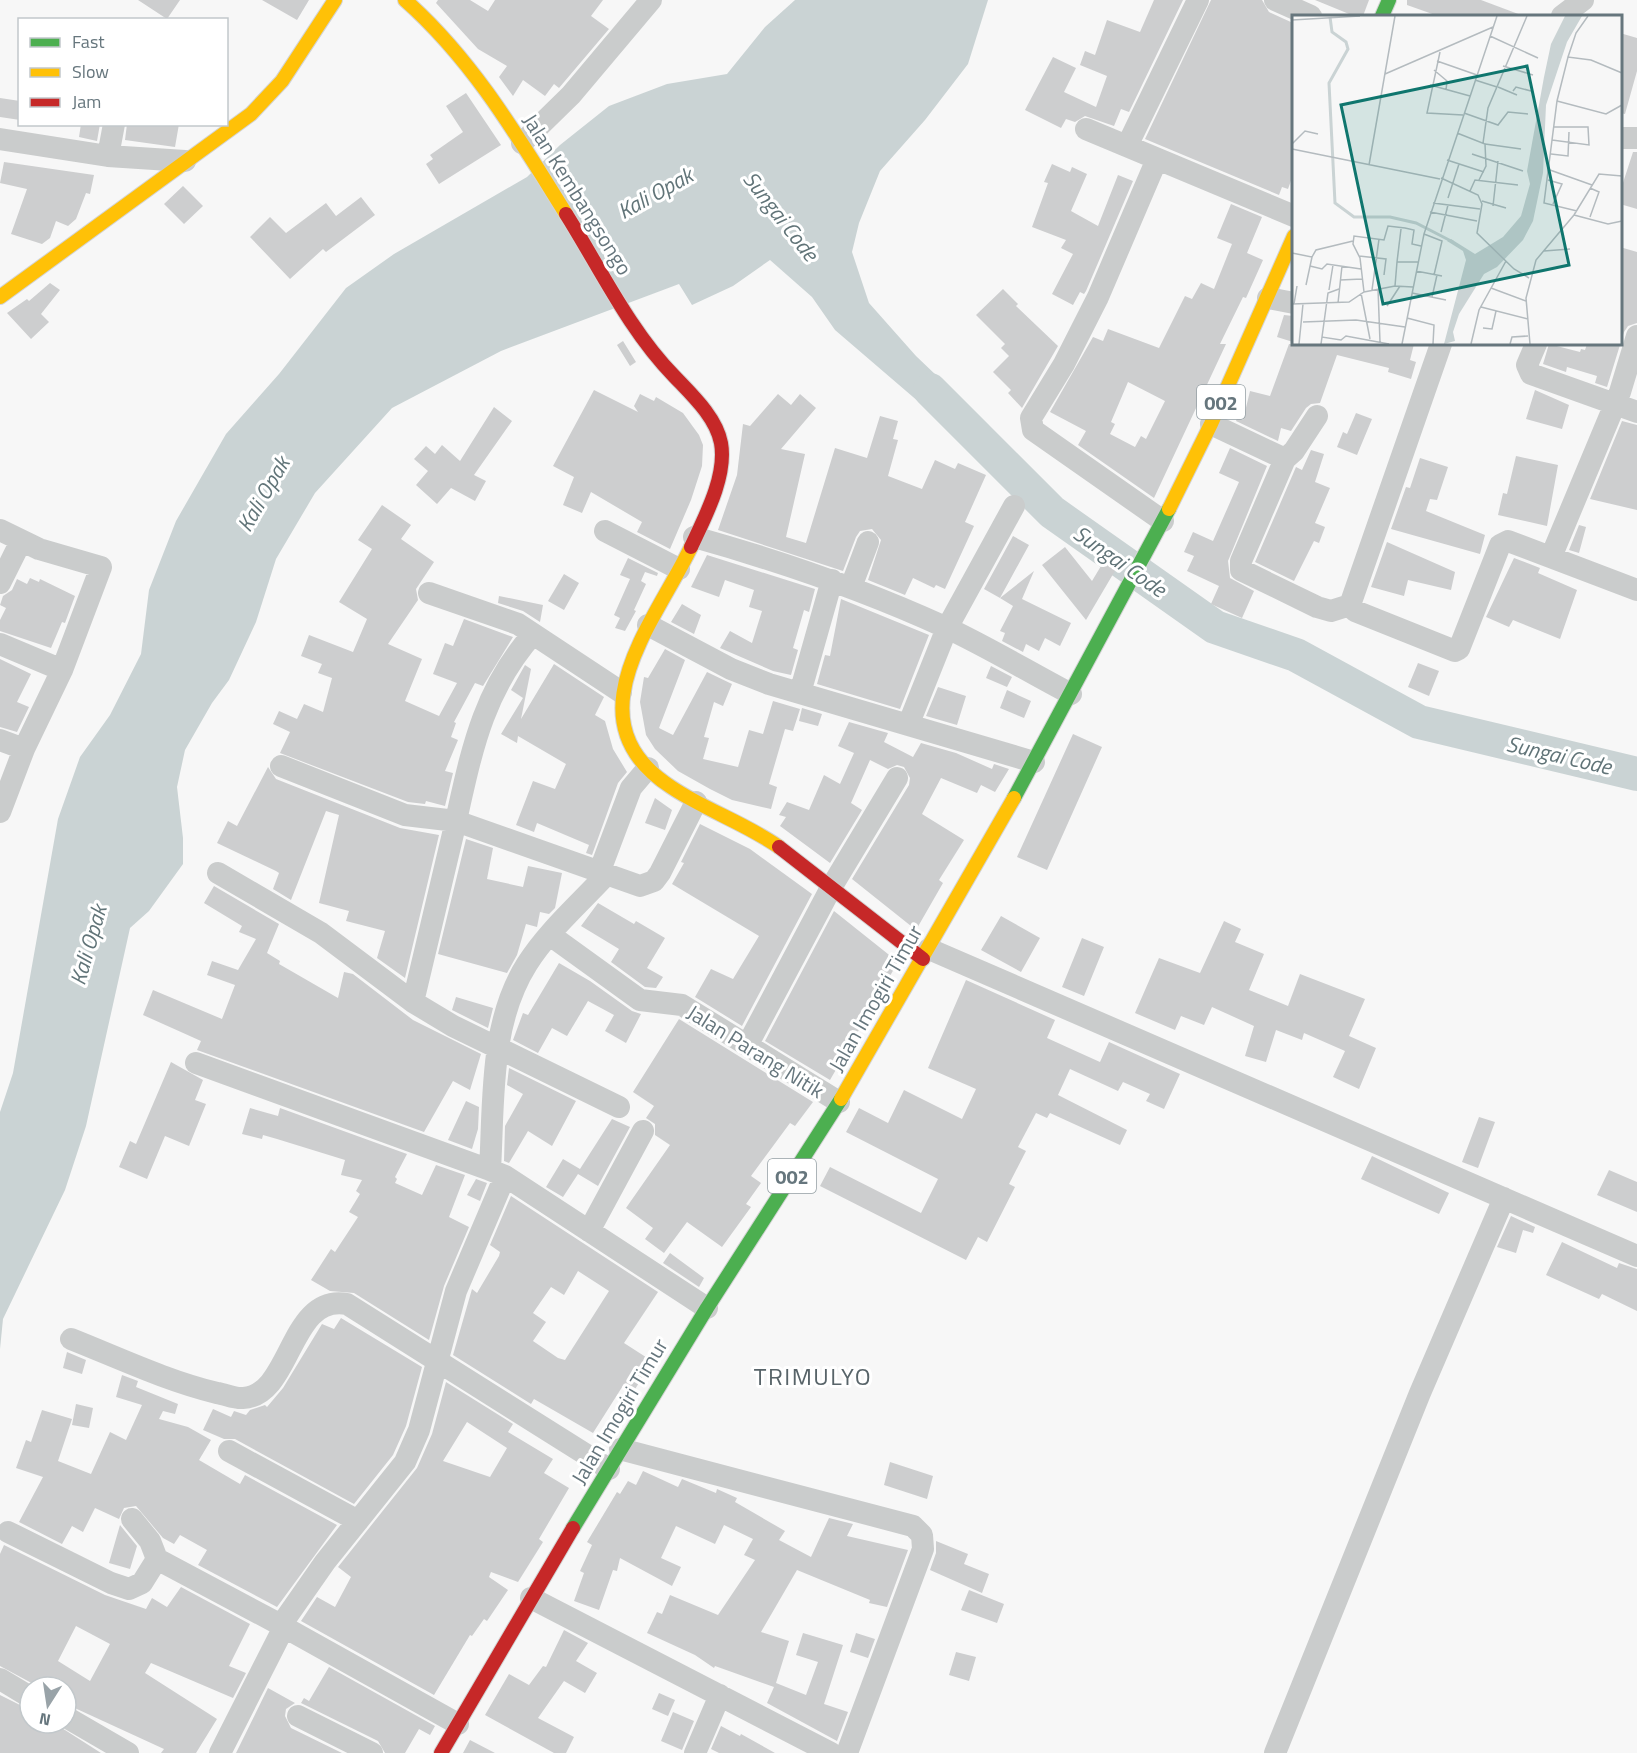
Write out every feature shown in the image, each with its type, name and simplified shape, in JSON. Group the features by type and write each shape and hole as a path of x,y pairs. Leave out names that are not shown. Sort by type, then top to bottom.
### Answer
{"main road":[{"path":"0,297 251,114 268,98 295,63 335,0"},
{"name":"Jalan Kembangsongo","path":"405,0 437,28 470,64 523,144 650,350 709,417 720,436 722,455 718,475 680,568 634,649 621,692 624,726 636,753 648,768 669,786 756,832 926,954"},
{"path":"1382,15 1389,0"},
{"name":"Jalan Imogiri Timur","path":"441,1753 531,1598 706,1308 746,1250 839,1102 926,954 1034,762 1140,565 1211,424 1268,298 1292,238"}],"street":[{"path":"523,144 571,95 651,0"},
{"path":"1127,146 1198,0"},
{"path":"1275,0 1309,15"},
{"path":"1563,15 1583,0"},
{"path":"108,156 114,126"},
{"path":"1086,129 1292,216"},
{"path":"0,139 108,156 185,161"},
{"path":"1157,159 1098,297 1064,364 1031,418 1031,424 1033,430 1163,521"},
{"path":"1268,298 1292,303"},
{"path":"1551,557 1614,405 1637,336"},
{"path":"1350,605 1441,345"},
{"path":"1536,345 1527,365 1531,374 1637,412"},
{"path":"1317,416 1294,452 1285,459 1240,567 1246,573 1317,607 1331,611 1350,605"},
{"path":"1211,424 1285,459"},
{"path":"909,723 947,628 1014,506"},
{"path":"0,530 21,541 101,567 62,670 24,749 0,813"},
{"path":"605,531 680,568"},
{"path":"694,537 778,561 842,584 947,628 1071,694"},
{"path":"0,583 21,541"},
{"path":"1350,605 1355,611 1455,651 1459,649 1500,545 1509,541 1637,590"},
{"path":"800,693 842,584 868,542"},
{"path":"429,593 503,618 533,634 621,692"},
{"path":"648,625 731,669 769,684 909,723 1034,762"},
{"path":"413,1002 477,735 494,689 511,659 533,634"},
{"path":"0,644 62,670"},
{"path":"0,740 24,749"},
{"path":"281,766 405,815 456,821 640,886 654,881 696,802"},
{"path":"220,1753 282,1626 358,1521 405,1462 419,1430 456,1291 498,1173 497,1048 517,982 550,935 603,874 631,788 648,768"},
{"path":"748,1044 832,886 897,778"},
{"path":"218,873 321,933 413,1002 497,1048 619,1107"},
{"name":"Jalan Parang Nitik","path":"550,935 640,1000 682,1005 839,1102"},
{"path":"926,954 1637,1256"},
{"path":"196,1063 498,1173 706,1308"},
{"path":"589,1231 644,1131"},
{"path":"1275,1753 1420,1393 1504,1198"},
{"path":"71,1339 192,1387 243,1398 260,1395 271,1381 303,1326 323,1306 337,1302 347,1304 609,1469"},
{"path":"620,1449 913,1526 922,1535 923,1549 847,1753"},
{"path":"229,1451 358,1521"},
{"path":"132,1519 150,1541 157,1559 458,1724"},
{"path":"8,1532 111,1583 129,1589 142,1583 157,1559"},
{"path":"531,1598 831,1753"},
{"path":"0,1679 18,1690"},
{"path":"695,1753 720,1695"},
{"path":"298,1716 372,1753"},
{"path":"78,1724 128,1753"}],"water":[{"name":"Kali Opak","path":"795,0 988,0 968,64 925,120 880,171 859,223 852,252 869,303 916,356 981,418 948,427 835,330 812,297 770,260 733,286 692,305 679,284 501,351 392,408 315,493 276,559 256,622 229,680 212,703 185,750 177,787 183,838 183,864 149,911 130,928 86,1126 65,1190 3,1319 0,1349 0,1112 13,1073 58,819 80,757 110,715 141,654 149,590 176,521 226,434 279,374 346,288 394,254 527,177 560,145 609,106 667,84 727,74 765,27"}],"building":[{"path":"138,0 180,0 165,18"},
{"path":"262,0 309,0 297,20"},
{"path":"438,0 470,0 488,11 495,0 603,0 591,16 609,29 559,88 554,84 545,96 523,80 513,96 499,77 507,66 478,49 436,3"},
{"path":"1154,0 1183,0 1129,112 1121,109 1114,126 1085,116 1075,122 1066,119 1061,128 1025,110 1053,57 1076,68 1064,92 1096,107 1107,76 1080,65 1085,51 1095,55 1107,20 1140,32"},
{"path":"1211,0 1262,0 1269,12 1292,23 1292,178 1288,189 1282,187 1279,195 1145,139"},
{"path":"1315,0 1369,0 1363,15 1352,15"},
{"path":"1407,0 1481,0 1521,15 1435,15 1407,5"},
{"path":"1622,34 1637,38 1637,71 1625,114 1622,113"},
{"path":"466,93 501,145 439,184 426,164 433,159 430,155 463,132 446,106"},
{"path":"0,98 18,101 18,120 0,117"},
{"path":"81,126 100,126 97,141 79,137"},
{"path":"127,126 179,126 175,147 125,140"},
{"path":"1633,152 1637,152 1637,209 1622,205 1622,186"},
{"path":"4,162 94,175 90,194 86,193 76,219 68,226 56,221 50,238 42,244 11,234 27,189 0,183"},
{"path":"1052,164 1070,172 1072,167 1087,174 1071,211 1098,226 1118,175 1133,181 1086,291 1084,294 1080,292 1073,305 1052,294 1073,254 1061,248 1066,240 1032,227 1048,183 1044,182"},
{"path":"183,186 203,206 184,224 164,204"},
{"path":"361,197 375,215 326,252 323,249 290,279 250,237 270,217 286,233 326,203 336,216"},
{"path":"1231,204 1262,217 1247,253 1263,260 1246,298 1243,297 1220,344 1226,344 1154,498 1078,445 1086,431 1050,412 1093,337 1103,341 1108,329 1159,348 1185,296 1192,299 1201,283 1214,289 1232,244 1217,238","holes":["1128,382 1165,401 1146,439 1141,436 1135,447 1110,434 1115,424 1111,422"]},
{"path":"1622,248 1637,252 1637,323 1628,326 1622,338"},
{"path":"50,283 60,290 41,314 49,322 31,339 7,313 27,299 29,301"},
{"path":"1003,289 1018,304 1016,306 1058,346 1022,408 1008,393 1011,390 993,372 1009,356 1001,348 1005,344 976,315"},
{"path":"1284,315 1292,316 1292,342 1277,337"},
{"path":"623,341 636,362 630,366 617,345"},
{"path":"1289,344 1414,345 1410,360 1416,362 1411,379 1388,372 1389,368 1337,355 1320,403 1311,404 1306,408 1291,431 1281,428 1278,441 1236,421 1237,418 1243,420 1250,391 1270,396"},
{"path":"1549,345 1580,352 1581,349 1585,350 1587,345 1620,345 1607,387 1595,383 1597,376 1567,367 1566,372 1543,364"},
{"path":"594,390 638,412 634,406 640,394 654,401 656,397 683,413 699,435 703,445 702,466 691,500 670,549 637,532 642,522 591,492 582,513 563,505 574,477 553,466"},
{"path":"1535,390 1569,405 1562,429 1526,419"},
{"path":"778,394 791,405 800,394 816,408 781,449 805,454 786,537 806,543 835,448 867,458 880,416 898,421 893,439 898,440 888,476 922,489 935,460 955,469 958,463 986,475 965,522 974,526 945,589 936,585 934,588 913,578 905,595 868,580 881,540 872,529 860,531 843,571 718,530 737,475 743,424 750,426"},
{"path":"494,407 512,421 474,475 486,481 475,501 451,488 437,504 416,485 428,471 414,459 426,446 435,454 442,445 460,461"},
{"path":"1356,413 1372,419 1357,455 1337,447 1343,432 1347,434"},
{"path":"1622,421 1637,425 1637,510 1590,499"},
{"path":"1230,448 1267,466 1228,561 1230,578 1254,591 1242,618 1211,604 1219,586 1187,571 1194,556 1184,552 1193,532 1213,541 1239,482 1219,473"},
{"path":"1311,450 1324,454 1315,482 1330,488 1315,523 1325,527 1319,543 1314,541 1294,581 1255,562 1296,467 1302,470"},
{"path":"1516,456 1558,465 1547,526 1498,515 1503,493 1507,494"},
{"path":"1420,458 1448,467 1437,500 1430,499 1426,511 1485,535 1480,554 1391,529 1406,487 1410,488"},
{"path":"382,505 411,525 401,539 434,562 416,589 418,600 388,644 422,659 405,701 439,716 457,683 433,674 445,643 453,646 464,619 513,637 483,686 475,683 454,722 456,723 451,737 458,740 445,771 453,773 445,806 426,801 425,804 408,802 280,753 290,732 273,724 279,711 297,719 304,704 323,712 332,678 318,673 322,664 301,656 309,635 353,652 367,619 339,602 372,549 358,540"},
{"path":"1579,525 1586,527 1579,553 1569,550"},
{"path":"1013,536 1029,545 1000,598 984,589"},
{"path":"1387,542 1455,572 1451,590 1408,580 1404,596 1371,587"},
{"path":"1065,547 1092,581 1107,556 1119,564 1086,620 1042,565"},
{"path":"707,555 815,589 809,612 804,610 793,648 798,650 791,675 773,671 720,648 730,631 752,643 762,611 749,607 754,590 725,580 719,597 691,587"},
{"path":"628,558 658,573 657,576 645,572 641,581 646,584 634,610 636,611 625,631 615,628 620,618 614,615 630,579 620,575"},
{"path":"1514,558 1540,568 1538,573 1577,590 1560,639 1513,620 1509,627 1486,617"},
{"path":"1034,571 1022,599 1071,623 1060,646 1045,638 1039,651 1026,644 1023,652 1002,641 1005,633 1000,631 1013,606 1000,598"},
{"path":"564,574 579,583 564,610 548,601"},
{"path":"30,578 39,582 40,579 75,596 65,623 62,622 51,648 0,631 0,620 6,608 0,605 3,596 12,590 17,579 27,584"},
{"path":"499,596 543,605 540,622 523,611 498,603"},
{"path":"841,599 929,635 900,709 817,684 825,655 830,656"},
{"path":"682,604 701,615 694,634 671,622"},
{"path":"665,649 685,660 659,728 673,735 707,672 732,684 723,706 714,702 704,737 709,738 703,759 738,767 749,730 763,734 773,701 800,709 793,731 785,729 769,784 777,787 771,809 732,800 710,789 678,771 655,749 646,735 640,702 644,677 648,678"},
{"path":"0,659 31,674 17,702 29,707 17,732 0,727"},
{"path":"1418,663 1439,671 1429,696 1408,687"},
{"path":"554,664 604,697 595,715 605,721 613,749 627,772 618,783 592,855 586,853 589,845 537,823 534,832 516,825 533,781 555,789 566,764 518,736 517,743 501,734 523,698 511,690 525,665 531,669 521,719"},
{"path":"991,666 1012,677 1007,687 986,678"},
{"path":"938,687 966,696 957,725 926,716"},
{"path":"1007,690 1031,701 1024,718 1000,708"},
{"path":"802,708 822,714 818,726 799,721"},
{"path":"849,722 888,733 884,742 913,757 921,743 956,753 992,769 994,764 1009,769 995,792 981,785 977,793 941,778 922,814 964,840 939,880 943,883 916,930 852,879 909,785 910,778 904,767 897,765 888,769 870,760 851,803 862,810 830,863 780,826 786,817 779,815 787,802 809,810 824,775 840,784 854,753 838,746"},
{"path":"1073,734 1102,747 1047,870 1017,857"},
{"path":"268,767 276,779 400,828 439,835 405,978 377,958 385,931 346,921 349,911 319,903 339,815 326,811 291,900 273,889 279,873 217,843 228,821 237,826"},
{"path":"655,798 672,810 665,830 645,823"},
{"path":"700,824 750,849 812,894 742,1026 695,997 711,969 733,979 759,936 672,884 684,863 681,862"},
{"path":"466,839 493,848 487,879 523,887 528,866 562,873 555,908 549,914 540,912 537,927 526,924 517,955 507,973 438,954"},
{"path":"214,886 279,924 267,953 280,961 279,964 338,998 344,972 353,974 413,1020 481,1054 470,1090 453,1081 424,1132 197,1050 201,1041 143,1015 153,990 222,1019 235,985 207,975 212,961 238,970 256,939 239,932 242,926 204,903"},
{"path":"598,903 634,924 636,921 665,938 647,968 663,977 656,988 645,987 611,962 619,949 581,926"},
{"path":"834,911 898,962 830,1080 765,1041"},
{"path":"1001,916 1040,938 1021,972 981,950"},
{"path":"1224,921 1241,929 1235,942 1264,954 1249,990 1288,1006 1300,974 1365,999 1349,1036 1376,1048 1359,1089 1333,1077 1345,1051 1304,1033 1302,1040 1276,1030 1266,1062 1245,1056 1254,1026 1212,1007 1204,1025 1181,1016 1175,1030 1135,1013 1159,958 1200,973"},
{"path":"1082,938 1104,947 1084,996 1062,987"},
{"path":"559,963 590,981 632,1011 641,1014 626,1043 605,1031 614,1015 588,1001 567,1036 552,1028 538,1053 513,1040 523,1013 528,1015"},
{"path":"966,980 1055,1020 1047,1038 1100,1062 1109,1042 1180,1074 1164,1109 1146,1101 1150,1094 1123,1082 1118,1091 1070,1069 1058,1095 1127,1130 1120,1145 1050,1113 1047,1118 1036,1113 1018,1147 1026,1151 1009,1184 1015,1187 987,1242 978,1237 966,1260 820,1186 830,1167 921,1213 938,1179 846,1132 859,1108 888,1123 904,1090 962,1119 976,1089 928,1068"},
{"path":"456,997 493,1008 488,1028 452,1010"},
{"path":"679,1019 813,1102 795,1126 790,1123 751,1176 761,1183 746,1204 751,1207 722,1247 687,1222 664,1253 645,1239 653,1228 626,1208 670,1145 655,1135 655,1124 646,1118 654,1106 633,1092"},
{"path":"171,1062 203,1080 195,1100 206,1104 189,1146 165,1136 147,1179 119,1167 130,1141 136,1144"},
{"path":"509,1068 576,1101 552,1146 528,1131 509,1163 504,1161 505,1126 523,1094 507,1085"},
{"path":"466,1101 479,1107 478,1129 472,1149 448,1140"},
{"path":"250,1108 278,1116 280,1108 407,1154 395,1177 397,1179 395,1183 422,1195 436,1165 465,1175 449,1217 469,1227 444,1286 429,1340 354,1293 330,1291 311,1280 331,1249 335,1252 358,1217 349,1212 360,1194 356,1191 362,1180 341,1175 345,1160 263,1135 262,1139 242,1134"},
{"path":"1479,1117 1495,1122 1478,1168 1462,1162"},
{"path":"612,1119 630,1127 598,1186 578,1174 563,1197 546,1187 563,1159 580,1169"},
{"path":"1372,1156 1449,1193 1439,1214 1361,1179"},
{"path":"1609,1170 1637,1182 1637,1212 1597,1195"},
{"path":"476,1179 487,1183 480,1201 467,1195"},
{"path":"511,1196 658,1292 624,1343 652,1361 634,1391 624,1384 593,1433 534,1399 531,1404 453,1355 472,1289 477,1293 499,1256 500,1252 490,1245","holes":["578,1271 609,1291 565,1360 558,1358 533,1341 546,1322 533,1313 551,1287 564,1295"]},
{"path":"1511,1216 1535,1227 1533,1233 1523,1230 1516,1253 1497,1247"},
{"path":"1562,1242 1617,1268 1619,1263 1637,1269 1637,1311 1602,1294 1599,1299 1546,1275"},
{"path":"670,1253 704,1278 699,1287 663,1263"},
{"path":"341,1318 422,1367 406,1426 393,1455 354,1504 235,1439 224,1439 203,1430 213,1409 231,1417 234,1411 246,1415 250,1410 265,1405 267,1407 283,1388 322,1324 334,1329"},
{"path":"67,1352 86,1360 82,1374 63,1368"},
{"path":"122,1375 138,1381 136,1387 178,1404 175,1414 163,1411 159,1419 188,1427 211,1440 199,1460 240,1484 245,1475 337,1525 277,1607 198,1565 207,1550 180,1535 174,1544 163,1538 136,1506 124,1508 119,1519 95,1508 83,1532 72,1526 62,1544 19,1522 43,1477 16,1468 26,1440 31,1442 42,1410 72,1419 58,1461 91,1474 110,1432 126,1440 142,1405 116,1397"},
{"path":"446,1382 513,1424 508,1432 553,1459 544,1473 569,1488 539,1539 543,1542 518,1582 491,1572 489,1577 508,1590 487,1621 484,1619 472,1636 470,1635 434,1695 301,1621 317,1597 335,1607 351,1577 338,1567 417,1468 432,1434","holes":["467,1422 507,1448 490,1477 443,1461"]},
{"path":"76,1404 93,1408 89,1428 72,1425"},
{"path":"890,1462 933,1476 927,1499 884,1485"},
{"path":"643,1471 678,1487 682,1479 716,1493 717,1489 737,1498 735,1502 785,1531 779,1540 811,1557 829,1518 853,1524 847,1536 908,1550 887,1607 869,1603 870,1600 797,1570 761,1632 789,1641 776,1683 806,1695 818,1662 796,1655 803,1633 843,1645 824,1704 848,1712 837,1741 767,1703 774,1687 715,1666 714,1668 695,1655 647,1633 657,1612 662,1614 670,1595 718,1615 755,1560 744,1555 753,1539 724,1525 715,1544 676,1526 661,1558 681,1567 672,1586 620,1558 617,1571 613,1570 599,1610 574,1601 584,1573 580,1571 592,1545 587,1542 617,1492 620,1494 628,1481 636,1485"},
{"path":"120,1525 137,1546 130,1569 109,1563"},
{"path":"936,1541 968,1554 964,1564 989,1574 982,1593 930,1570 936,1553"},
{"path":"4,1545 105,1595 146,1609 152,1598 167,1607 181,1587 250,1624 229,1666 246,1673 233,1698 151,1663 145,1673 217,1719 196,1753 161,1753 164,1749 78,1710 78,1675 18,1676 0,1666 0,1554","holes":["76,1626 110,1644 90,1681 58,1661"]},
{"path":"969,1590 1004,1604 997,1623 961,1610"},
{"path":"564,1630 588,1643 576,1661 597,1673 585,1693 564,1681 538,1718 574,1737 566,1753 554,1753 485,1715 509,1674 529,1685 543,1666 546,1667"},
{"path":"856,1633 875,1639 868,1658 850,1652"},
{"path":"956,1652 976,1657 969,1681 949,1675"},
{"path":"329,1667 435,1726 430,1735 419,1729 405,1753 385,1753 378,1741 301,1703 304,1698 309,1701"},
{"path":"268,1688 295,1703 286,1709 285,1716 291,1728 342,1753 236,1753"},
{"path":"659,1693 675,1700 668,1716 652,1709"},
{"path":"0,1695 18,1704 18,1735 73,1735 101,1753 0,1753"},
{"path":"673,1712 694,1721 682,1750 661,1741"},
{"path":"721,1726 775,1753 719,1753 711,1749"},
{"path":"470,1740 495,1753 463,1753"}],"waterway":[{"name":"Sungai Code","path":"930,390 1052,512 1215,627 1296,655 1419,722 1637,774"}],"traffic: fast":[{"path":"1382,15 1389,0"},
{"path":"1014,798 1169,509"},
{"path":"573,1528 707,1308 841,1099"}],"traffic: slow":[{"path":"0,297 251,114 282,81 335,0"},
{"path":"405,0 452,48 473,74 512,128 566,214"},
{"path":"1169,509 1211,424 1292,241"},
{"path":"691,547 642,639 629,670 623,702 626,732 641,761 671,787 779,847"},
{"path":"841,1099 1014,798"}],"traffic: jam":[{"path":"566,214 629,319 658,358 709,415 718,433 722,456 718,482 691,547"},
{"path":"779,847 923,959"},
{"path":"441,1753 573,1528"}],"district":[{"name":"TRIMULYO","path":"813,1376"}]}
